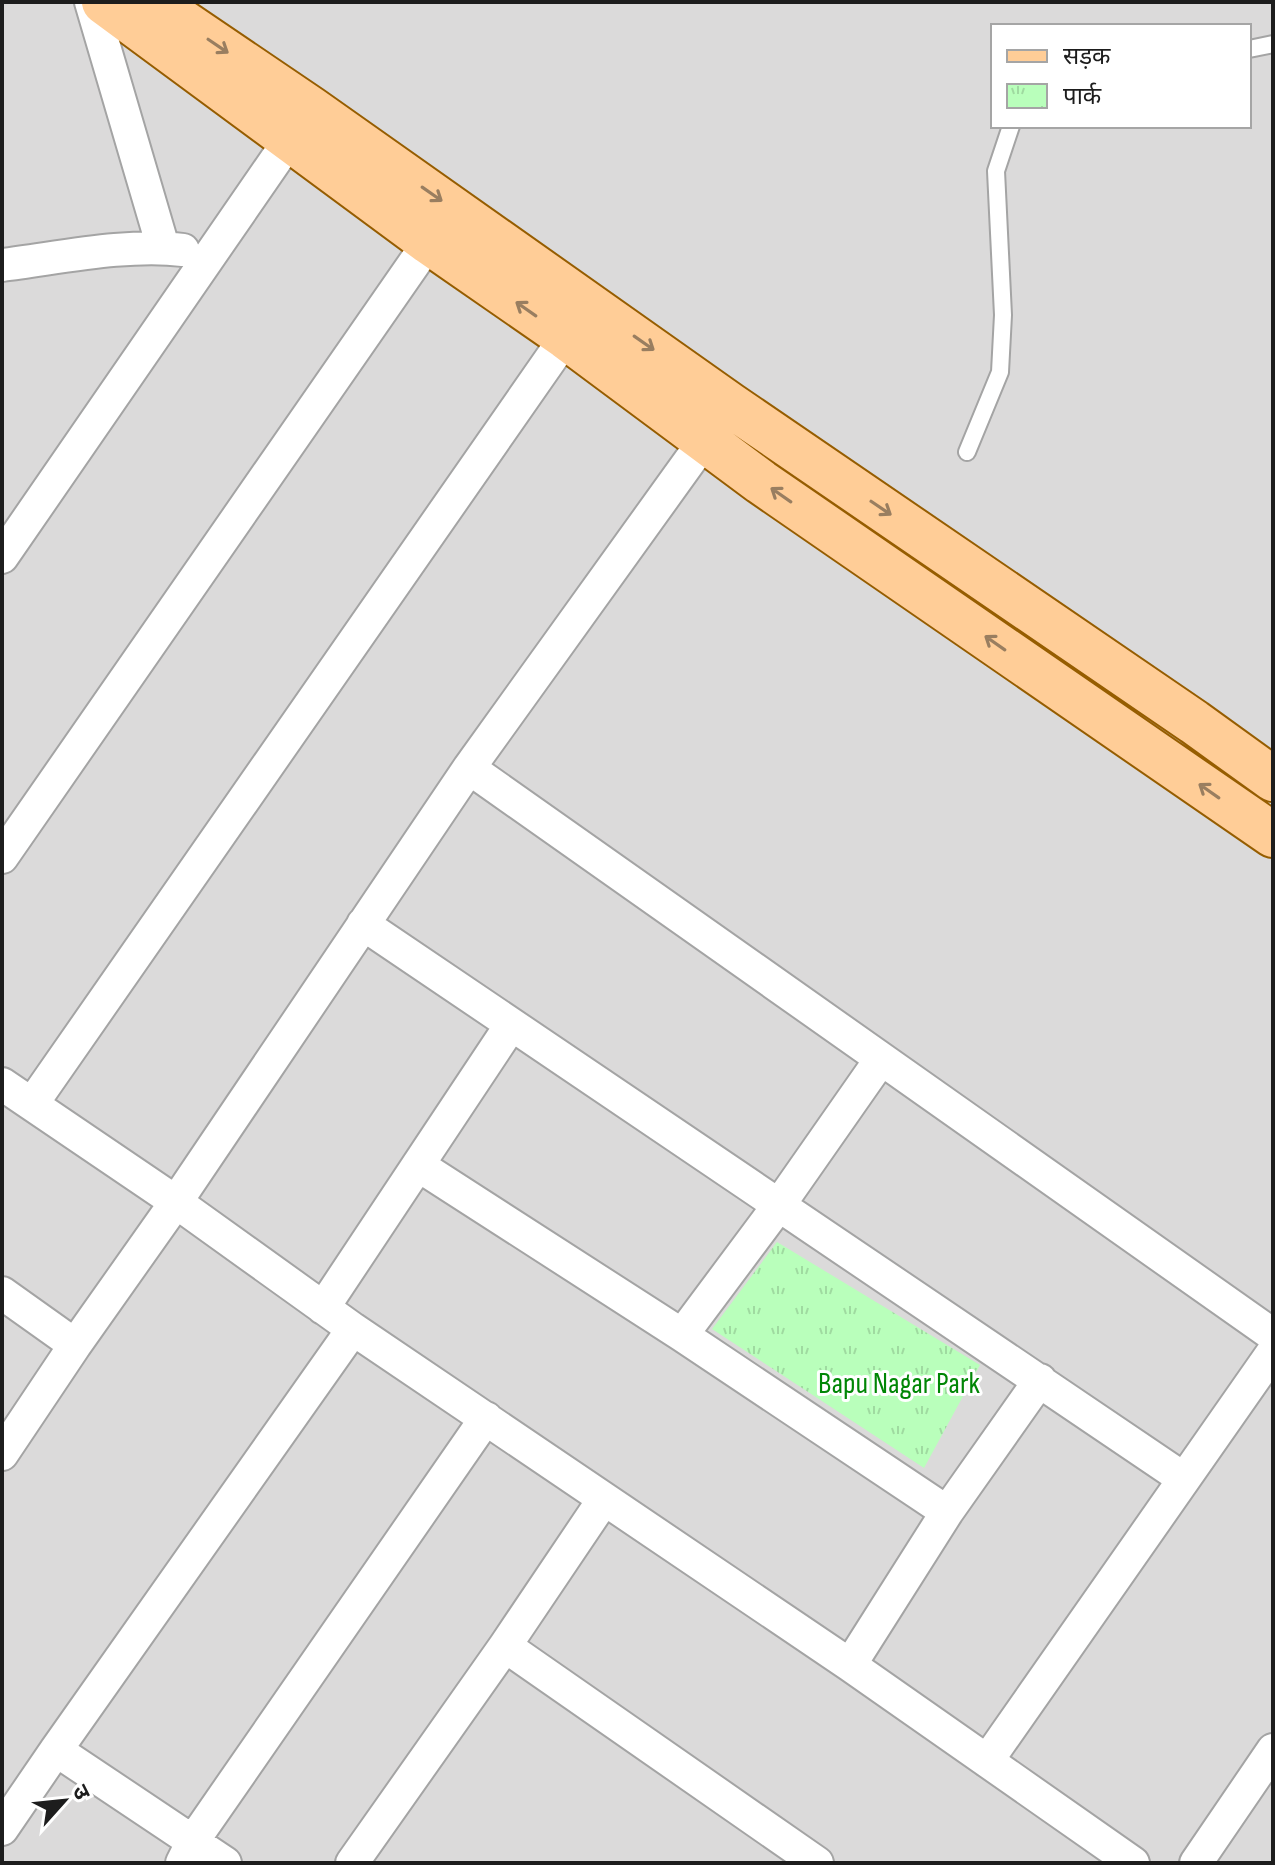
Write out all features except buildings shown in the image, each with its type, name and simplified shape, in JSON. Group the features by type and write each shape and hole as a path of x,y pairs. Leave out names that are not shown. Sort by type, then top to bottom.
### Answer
{"main road":[{"path":"104,2 300,124 718,422 761,482 1273,835"},
{"path":"153,2 300,124 429,242 566,337 718,422 1194,722 1273,779"}],"street":[{"path":"91,2 163,247"},
{"path":"4,550 300,124"},
{"path":"2,857 429,242"},
{"path":"2,265 134,248 163,247 210,253"},
{"path":"32,1104 566,337"},
{"path":"2,1454 469,768 718,422"},
{"path":"469,768 1273,1335"},
{"path":"363,924 1184,1479"},
{"path":"323,1308 511,1025"},
{"path":"682,1335 779,1205 881,1059"},
{"path":"2,1084 176,1202 353,1329 850,1665 1133,1863"},
{"path":"418,1165 682,1335 947,1512"},
{"path":"2,1293 75,1345"},
{"path":"2,1829 12,1794 56,1750 353,1329"},
{"path":"987,1761 1273,1352"},
{"path":"850,1665 947,1512 1040,1380"},
{"path":"187,1852 486,1418"},
{"path":"352,1863 604,1499"},
{"path":"505,1646 817,1863"},
{"path":"56,1750 187,1852 225,1863"},
{"path":"1196,1863 1273,1750"}],"lane":[{"path":"1251,49 1273,44"},
{"path":"967,452 1000,372 1003,315 996,171 1010,128"}],"shaded area":[{"path":"2,2 1273,2 1273,1863 2,1863"}],"green space":[{"name":"Bapu Nagar Park","path":"777,1242 980,1365 924,1468 712,1329"}]}
